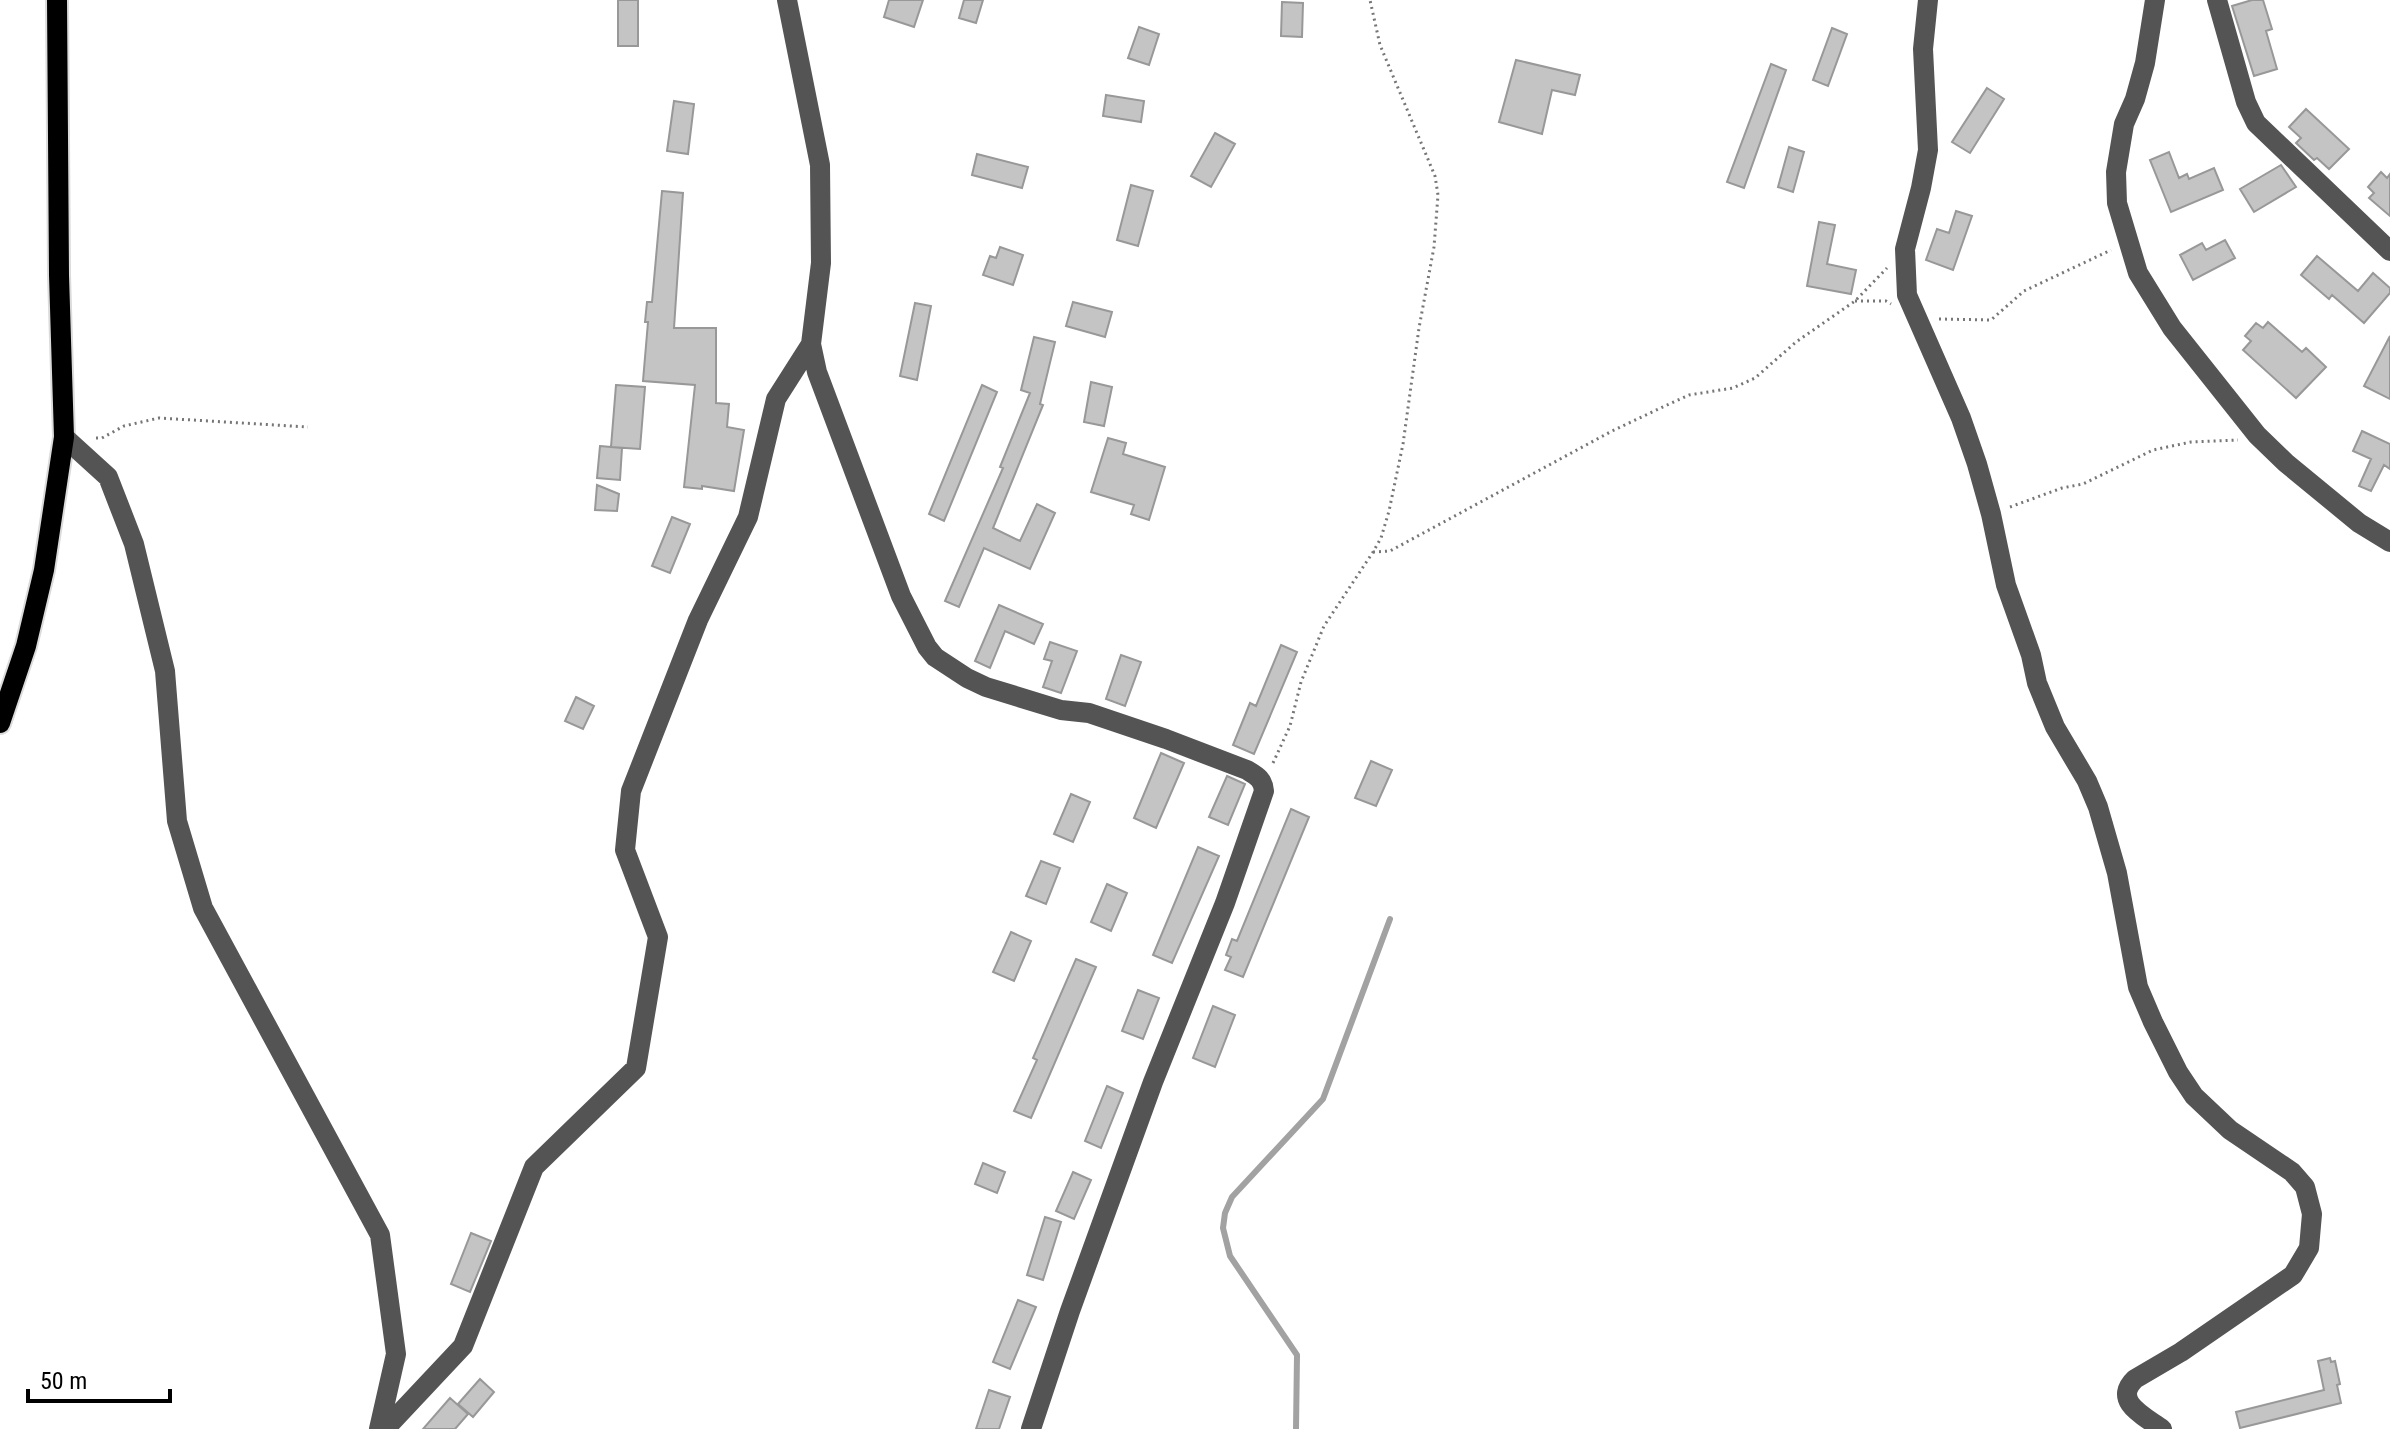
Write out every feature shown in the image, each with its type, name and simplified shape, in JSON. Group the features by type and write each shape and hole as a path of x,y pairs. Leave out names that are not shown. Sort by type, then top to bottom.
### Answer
{"main road":[{"path":"0,723 26,646 44,570 64,437 59,275 57,0"}],"street":[{"path":"787,0 820,165 821,263 811,344 817,372 901,596 927,647 935,657 986,687 1061,710 1089,713 1166,739 1258,776 1263,783 1264,791 1225,903 1153,1082 1031,1429"},
{"path":"1928,0 1923,49 1928,150 1905,249 1907,295 1961,418 1991,514 2006,585 2031,655 2037,683 2055,727 2087,781 2098,807 2117,873 2138,987 2153,1022 2194,1096 2230,1130 2292,1172 2305,1187 2310,1201 2309,1248 2293,1275 2249,1307 2135,1379 2126,1388 2125,1395 2130,1403 2162,1429"},
{"path":"2155,0 2145,63 2119,147 2117,203 2138,273 2172,328 2257,435 2347,513 2389,540"},
{"path":"2217,0 2246,102 2256,123 2390,251"},
{"path":"382,1429 463,1346 534,1167 636,1068 658,937 625,850 631,791 698,620 748,517 776,399 811,344"},
{"path":"64,437 108,477 134,544 165,671 177,821 203,908 380,1235 396,1354 382,1429"}],"path":[{"path":"1258,776 1271,765 1290,726 1301,682 1324,626 1381,538 1403,444 1434,247 1438,195 1428,155 1380,45 1370,0"},
{"path":"1855,301 1886,301 1918,316 1933,319 1991,320 2024,291 2128,242"},
{"path":"1373,552 1390,551 1612,431 1667,405 1689,395 1733,388 1755,378 1796,342 1855,301 1905,249"},
{"path":"64,437 102,438 124,426 159,418 308,427"},
{"path":"1991,514 2062,488 2083,484 2153,450 2191,442 2211,443 2257,435"}],"building":[{"path":"618,0 638,0 638,46 618,46"},
{"path":"889,0 923,0 914,27 884,17"},
{"path":"964,0 983,0 976,23 959,18"},
{"path":"2263,0 2272,29 2266,31 2277,69 2254,76 2232,6"},
{"path":"1282,2 1303,3 1302,37 1281,36"},
{"path":"1139,27 1159,34 1149,65 1128,58"},
{"path":"1832,28 1847,34 1828,86 1813,80"},
{"path":"1516,60 1580,75 1575,95 1552,90 1542,134 1499,122"},
{"path":"1771,64 1786,70 1744,188 1727,182"},
{"path":"1987,88 2004,99 1970,153 1952,142"},
{"path":"1106,95 1144,101 1141,122 1103,116"},
{"path":"674,101 694,104 688,154 667,151"},
{"path":"2306,109 2349,149 2329,169 2296,143 2301,138 2289,127"},
{"path":"1215,133 1235,144 1211,187 1191,176"},
{"path":"1789,147 1804,152 1793,192 1778,187"},
{"path":"2169,152 2179,178 2187,174 2189,179 2214,168 2223,190 2171,212 2150,160"},
{"path":"977,154 1028,167 1022,188 972,175"},
{"path":"2281,165 2296,187 2254,212 2240,189"},
{"path":"2381,172 2387,178 2390,174 2390,216 2369,198 2374,193 2368,187"},
{"path":"1131,185 1153,191 1138,246 1117,240"},
{"path":"662,191 683,193 674,328 716,328 716,403 729,404 727,427 744,430 734,491 702,486 702,489 684,487 695,385 643,381 647,302 652,302"},
{"path":"1956,211 1972,216 1953,270 1926,260 1937,229 1949,233"},
{"path":"1819,222 1835,225 1827,264 1856,270 1851,294 1807,286"},
{"path":"2225,240 2235,258 2193,280 2180,255 2202,243 2206,250"},
{"path":"1000,247 1023,255 1013,285 983,275 990,256 996,258"},
{"path":"2317,256 2358,291 2373,273 2390,288 2390,293 2364,323 2332,295 2329,299 2301,275"},
{"path":"1073,302 1112,312 1105,337 1066,326"},
{"path":"915,303 931,306 917,380 900,376"},
{"path":"2268,322 2302,352 2306,348 2326,367 2296,398 2243,350 2251,341 2245,336 2256,323 2263,328"},
{"path":"2390,336 2390,399 2364,386"},
{"path":"1034,337 1055,342 1040,404 1043,405 993,528 1020,541 1037,504 1055,513 1030,569 984,548 959,607 945,601 1003,468 1000,467 1030,393 1021,390"},
{"path":"1091,382 1112,387 1104,426 1084,422"},
{"path":"616,385 645,387 640,449 611,447"},
{"path":"982,385 997,392 944,521 929,514"},
{"path":"2362,431 2390,444 2390,469 2384,465 2371,491 2359,486 2371,459 2353,451"},
{"path":"1108,438 1126,443 1123,454 1165,467 1149,520 1131,514 1134,505 1091,492"},
{"path":"600,446 622,448 620,480 597,478"},
{"path":"597,485 619,494 617,511 595,510"},
{"path":"672,517 690,524 670,573 652,566"},
{"path":"999,605 1043,624 1034,644 1005,631 990,668 975,661"},
{"path":"1050,642 1077,651 1061,693 1043,687 1052,661 1044,659"},
{"path":"1281,645 1297,652 1254,754 1233,745 1250,703 1256,706"},
{"path":"1121,655 1141,662 1125,706 1106,699"},
{"path":"576,697 594,706 583,729 565,721"},
{"path":"1161,753 1184,763 1156,828 1134,818"},
{"path":"1371,761 1392,770 1376,806 1355,798"},
{"path":"1227,776 1245,784 1228,825 1209,817"},
{"path":"1071,794 1090,802 1073,842 1054,834"},
{"path":"1291,809 1309,817 1243,977 1225,970 1231,957 1226,955 1232,939 1237,941"},
{"path":"1198,847 1219,856 1172,963 1153,955"},
{"path":"1041,861 1060,868 1046,904 1026,896"},
{"path":"1107,884 1127,893 1111,931 1091,922"},
{"path":"1011,932 1031,941 1014,981 993,972"},
{"path":"1076,959 1096,967 1031,1118 1014,1111 1037,1060 1033,1058"},
{"path":"1138,990 1159,998 1143,1039 1122,1031"},
{"path":"1213,1006 1235,1015 1215,1067 1193,1058"},
{"path":"1107,1086 1123,1093 1101,1148 1085,1141"},
{"path":"983,1163 1005,1172 997,1193 975,1184"},
{"path":"1073,1172 1091,1180 1074,1219 1056,1211"},
{"path":"1045,1217 1061,1222 1043,1280 1027,1275"},
{"path":"471,1233 491,1241 470,1292 451,1284"},
{"path":"1018,1300 1036,1307 1010,1369 993,1362"},
{"path":"2330,1358 2331,1362 2335,1361 2341,1403 2240,1428 2236,1412 2324,1390 2318,1361"},
{"path":"480,1379 494,1392 473,1417 458,1404"},
{"path":"989,1390 1010,1397 999,1429 976,1429"},
{"path":"450,1398 468,1414 455,1429 423,1429"}],"waterway":[{"path":"1296,1429 1297,1355 1230,1256 1223,1228 1225,1213 1232,1197 1323,1099 1390,919"}]}
